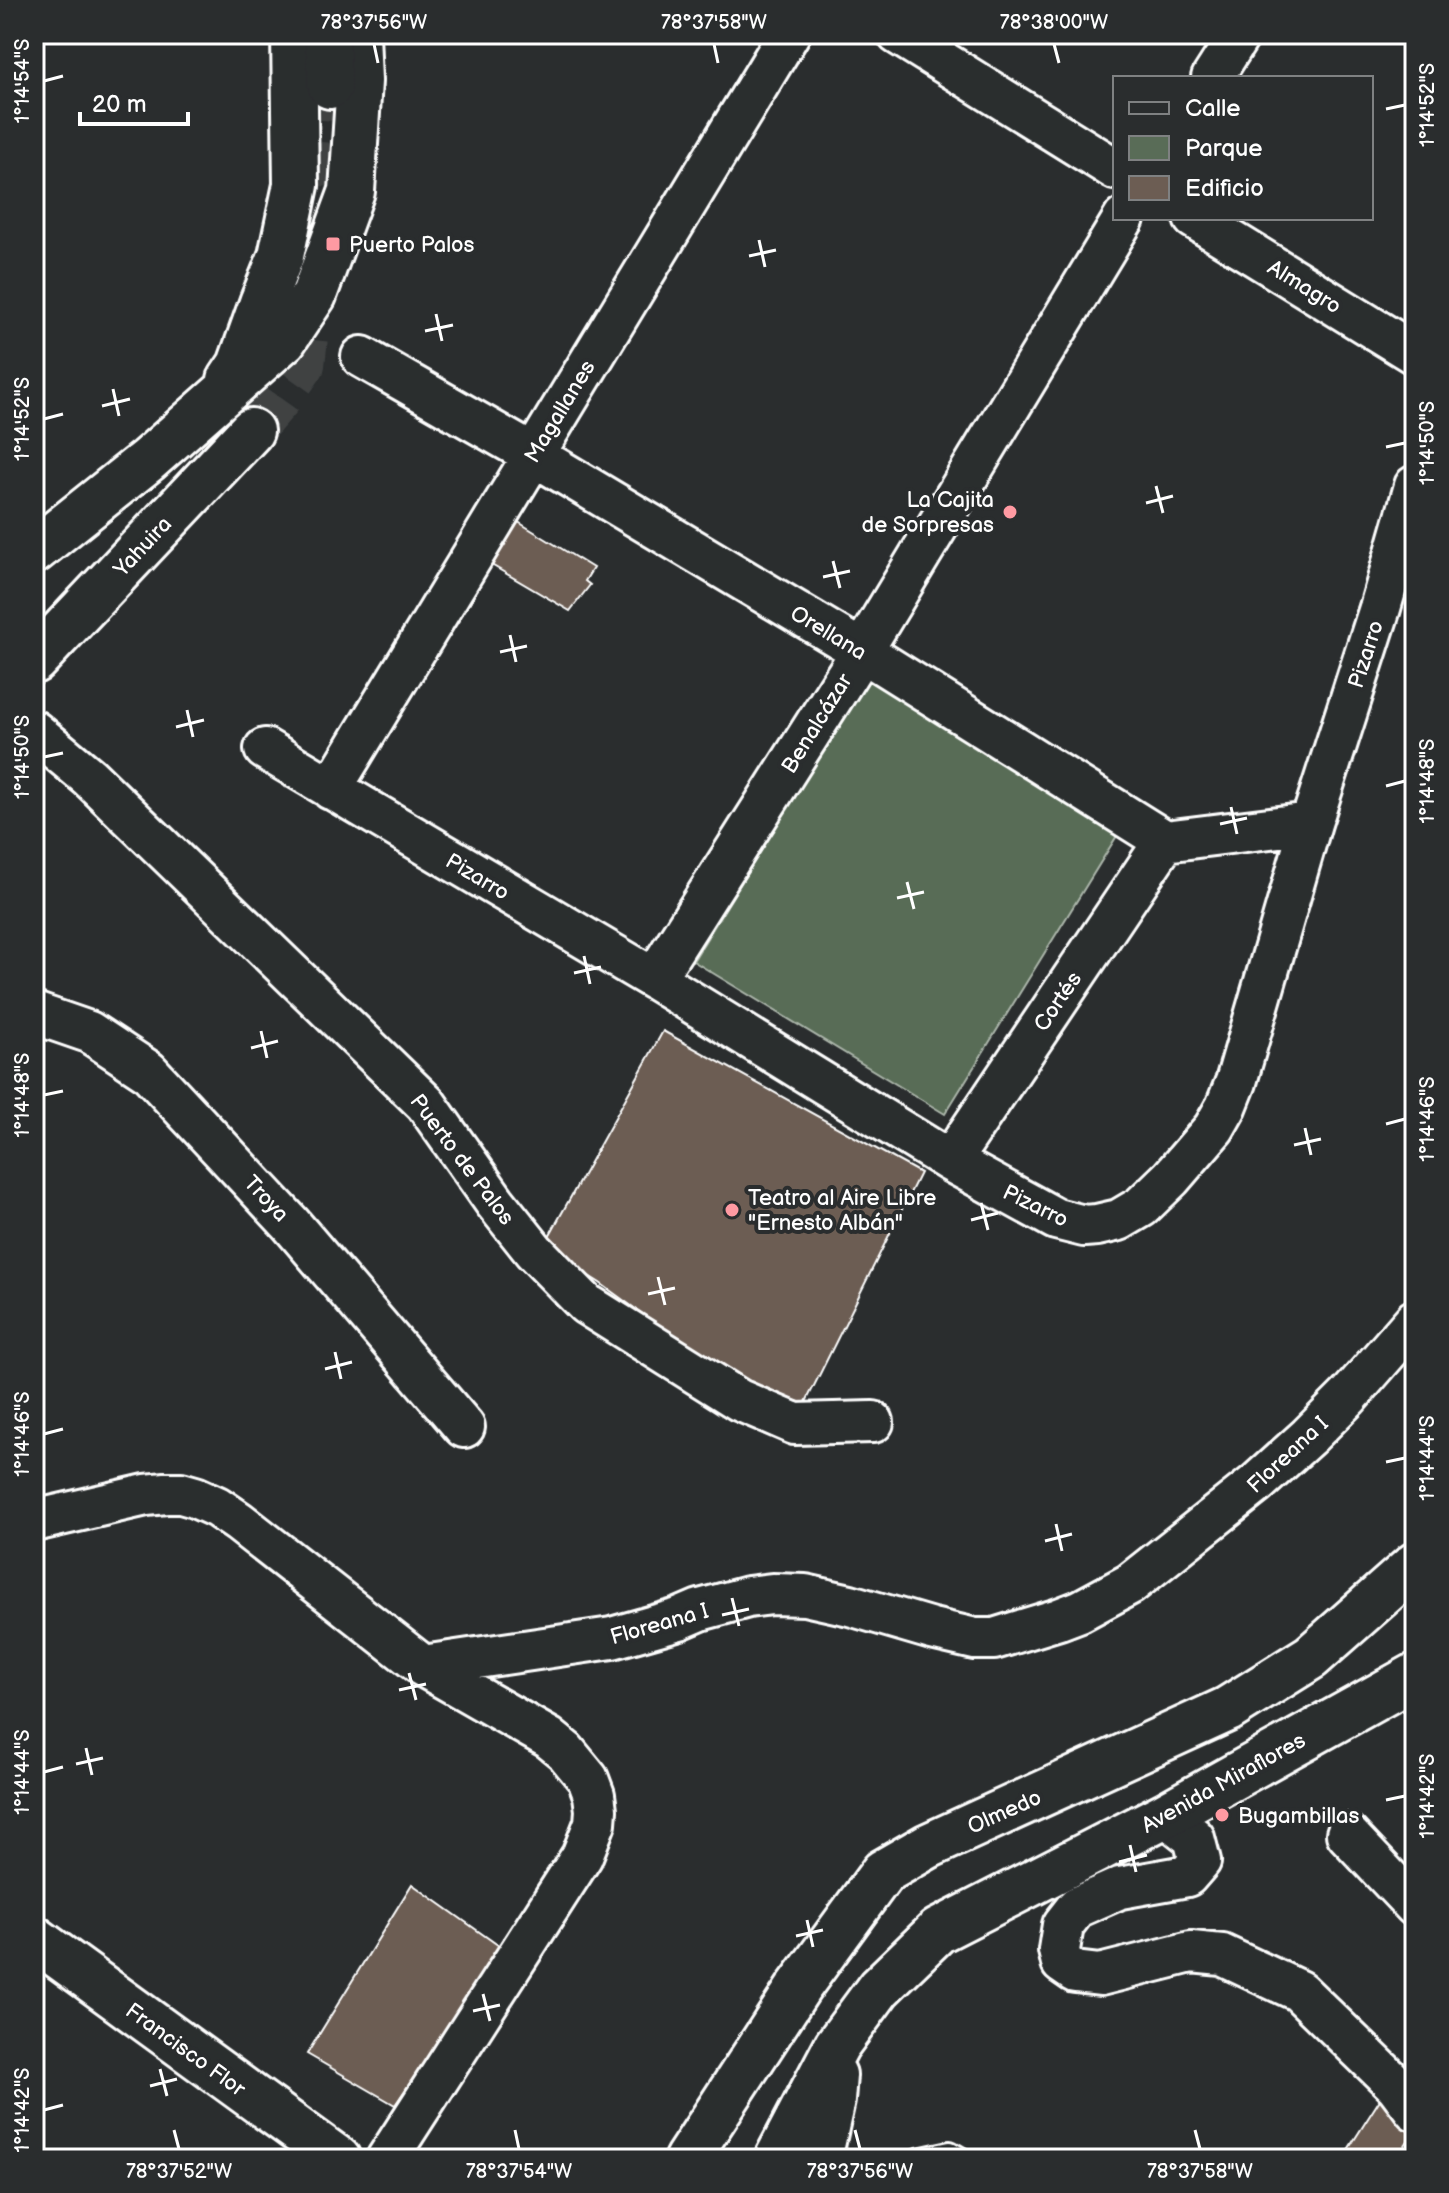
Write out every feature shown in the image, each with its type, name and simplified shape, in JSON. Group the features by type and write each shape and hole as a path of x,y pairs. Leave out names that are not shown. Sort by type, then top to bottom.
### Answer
{"main road":[{"path":"215,403 240,365 281,256 296,185 294,34"},
{"path":"327,34 330,86"},
{"path":"34,551 148,460 284,340 314,295 352,191 359,81 357,34"},
{"name":"Yahuira","path":"34,661 251,431"},
{"name":"Olmedo","path":"687,2159 799,1987 883,1872 928,1846 1228,1709 1311,1657 1415,1565"},
{"name":"Avenida Miraflores","path":"777,2159 837,2045 879,1988 938,1931 1165,1815 1415,1676"},
{"name":"Francisco Flor","path":"34,1938 338,2159"},
{"path":"819,2159 832,2100 837,2045"}],"street":[{"name":"Magallanes","path":"331,789 789,34"},
{"path":"898,34 1113,168"},
{"path":"1213,76 1240,34"},
{"name":"Benalcázar","path":"654,979 862,651 1123,220"},
{"name":"Almagro","path":"1197,220 1415,354"},
{"name":"Orellana","path":"362,357 532,454 862,651 1165,841"},
{"name":"Pizarro","path":"265,749 654,979 950,1161 1056,1219 1084,1226 1108,1223 1141,1207 1200,1146 1226,1107 1415,486"},
{"name":"Puerto de Palos","path":"34,731 89,777 426,1104 495,1202 534,1251 586,1304 739,1400 795,1424 873,1422"},
{"path":"1165,841 1311,823"},
{"name":"Cortés","path":"950,1161 1165,841"},
{"name":"Troya","path":"34,1013 89,1032 148,1071 290,1223 464,1427"},
{"name":"Floreana I","path":"423,1666 612,1638 700,1610 772,1594 805,1595 975,1639 994,1639 1059,1619 1130,1584 1256,1484 1348,1397 1415,1320"},
{"path":"34,1521 146,1495 181,1493 217,1507 423,1666 549,1738 578,1764 588,1779 594,1795 595,1823 582,1856 387,2159"},
{"path":"1165,1815 1194,1838 1200,1861 1187,1876 1120,1888 1077,1907 1063,1925 1059,1950 1062,1963 1075,1972 1100,1975 1191,1952 1222,1955 1299,1991 1397,2086 1415,2110"},
{"path":"1347,1834 1415,1906"}],"lane":[{"path":"918,2159 950,2152 962,2159"}],"green space":[{"path":"870,673 1123,826 945,1114 693,961"}],"building":[{"path":"515,520 593,568 585,581 590,585 570,611 488,563"},
{"name":"Teatro al Aire Libre \"Ernesto Albán\"","path":"663,1031 920,1173 800,1414 743,1387 600,1283 543,1247"},
{"path":"412,1884 502,1948 395,2105 307,2054"},
{"path":"1386,2090 1415,2118 1415,2130 1396,2159 1342,2159"},
{"path":"1404,2148 1415,2155 1415,2159 1397,2159"}],"tunnel":[{"path":"251,431 303,365 330,86"}],"place":[{"name":"Puerto Palos","path":"333,244"},
{"name":"La Cajita de Sorpresas","path":"1010,512"},
{"name":"Teatro al Aire Libre \"Ernesto Albán\"","path":"732,1210"},
{"name":"Bugambillas","path":"1222,1815"}]}
